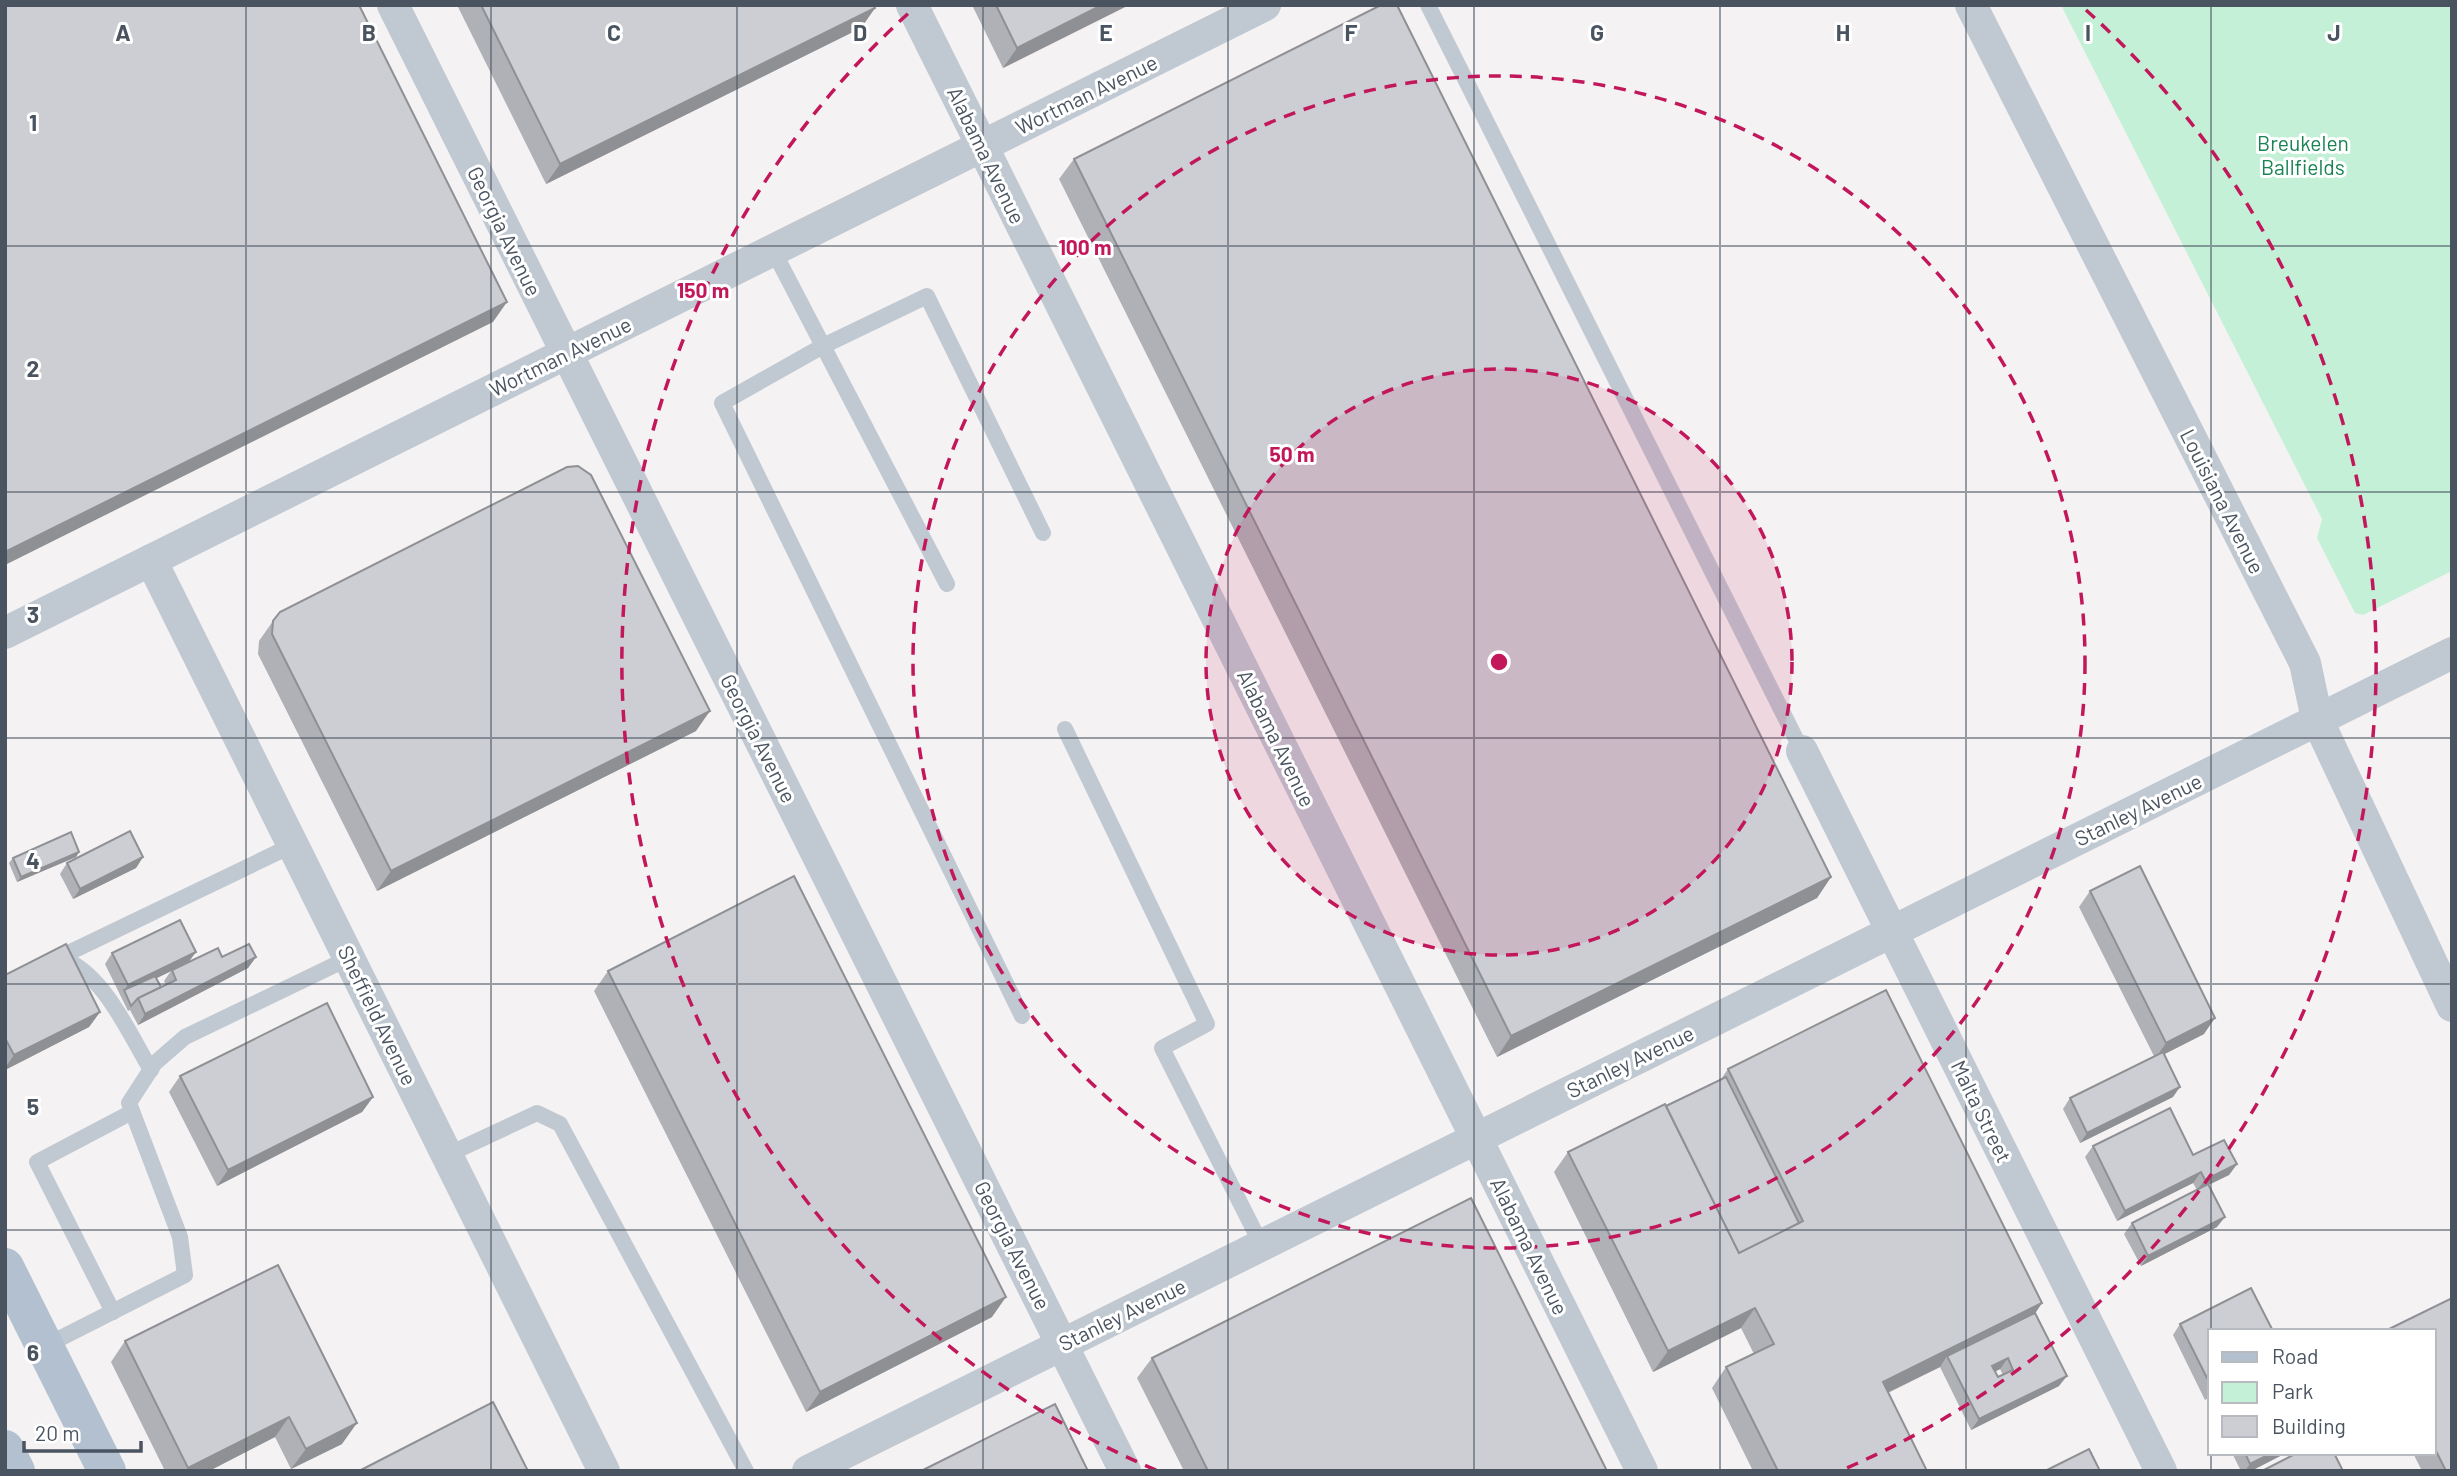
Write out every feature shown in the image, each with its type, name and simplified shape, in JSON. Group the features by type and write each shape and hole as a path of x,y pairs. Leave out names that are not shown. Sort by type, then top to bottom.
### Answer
{"main road":[{"path":"5,1267 107,1471"},
{"path":"5,1449 16,1471"}],"street":[{"name":"Georgia Avenue","path":"393,5 1125,1471"},
{"name":"Alabama Avenue","path":"912,5 1642,1471"},
{"name":"Wortman Avenue","path":"5,633 1265,5"},
{"name":"Louisiana Avenue","path":"1971,5 2305,663 2317,719 2452,1006"},
{"name":"Sheffield Avenue","path":"151,560 604,1471"},
{"name":"Stanley Avenue","path":"808,1471 2452,653"},
{"name":"Malta Street","path":"1802,751 2161,1471"}],"lane":[{"path":"1428,5 1802,751"},
{"path":"773,250 947,584"},
{"path":"1022,1016 722,403 823,346 927,296 1043,533"},
{"path":"1065,729 1208,1024 1161,1048 1261,1244"},
{"path":"151,1069 99,985 78,966 55,958 293,845"},
{"path":"44,1346 185,1275 180,1237 129,1103 151,1069 185,1037 349,958"},
{"path":"113,1312 37,1162 132,1112"},
{"path":"447,1155 537,1112 561,1124 746,1471"}],"green space":[{"name":"Breukelen Ballfields","path":"2061,5 2452,5 2452,571 2363,615 2355,613 2317,538 2322,519"}],"building":[{"path":"5,5 359,5 507,302 5,552"},
{"path":"481,5 874,5 875,8 560,164"},
{"path":"996,5 1102,5 1017,48"},
{"path":"1381,5 1397,5 1831,877 1511,1036 1074,159"},
{"path":"578,466 591,475 710,711 391,871 272,634 273,621 280,612 567,467"},
{"path":"130,831 143,857 80,889 67,863"},
{"path":"71,832 79,852 21,877 13,858"},
{"path":"2140,866 2215,1018 2166,1043 2090,891"},
{"path":"794,876 1006,1297 820,1392 608,971"},
{"path":"180,920 196,952 128,985 112,953"},
{"path":"66,944 100,1012 14,1055 5,1038 5,975"},
{"path":"249,944 256,957 145,1014 138,998 176,980 172,970 218,948 222,957"},
{"path":"155,976 161,987 138,998 131,1006 124,990"},
{"path":"1886,990 2042,1303 1883,1382 1927,1471 1778,1471 1726,1367 1774,1344 1755,1308 1668,1351 1568,1152 1665,1104 1739,1253 1803,1221 1728,1069"},
{"path":"327,1003 373,1097 228,1170 180,1076"},
{"path":"2163,1052 2180,1087 2087,1133 2070,1098"},
{"path":"1726,1077 1799,1223 1739,1253 1666,1106"},
{"path":"2170,1108 2193,1155 2224,1140 2237,1164 2205,1180 2201,1172 2125,1211 2093,1146"},
{"path":"2208,1184 2225,1217 2148,1256 2132,1223"},
{"path":"1471,1198 1607,1471 1208,1471 1152,1358"},
{"path":"278,1265 357,1423 306,1449 289,1417 188,1468 125,1341"},
{"path":"2251,1288 2272,1329 2208,1329 2208,1380 2180,1324"},
{"path":"2452,1298 2452,1471 2446,1471 2436,1451 2436,1329 2389,1329"},
{"path":"2035,1313 2067,1376 1979,1419 1947,1356","holes":["2008,1358 2013,1370 1998,1377 1992,1366"]},
{"path":"493,1402 528,1471 359,1471"},
{"path":"1055,1404 1088,1471 921,1471"},
{"path":"2089,1449 2100,1471 2045,1471"},
{"path":"2246,1455 2268,1455 2250,1464"},
{"path":"2293,1455 2335,1455 2343,1471 2262,1471"}]}
